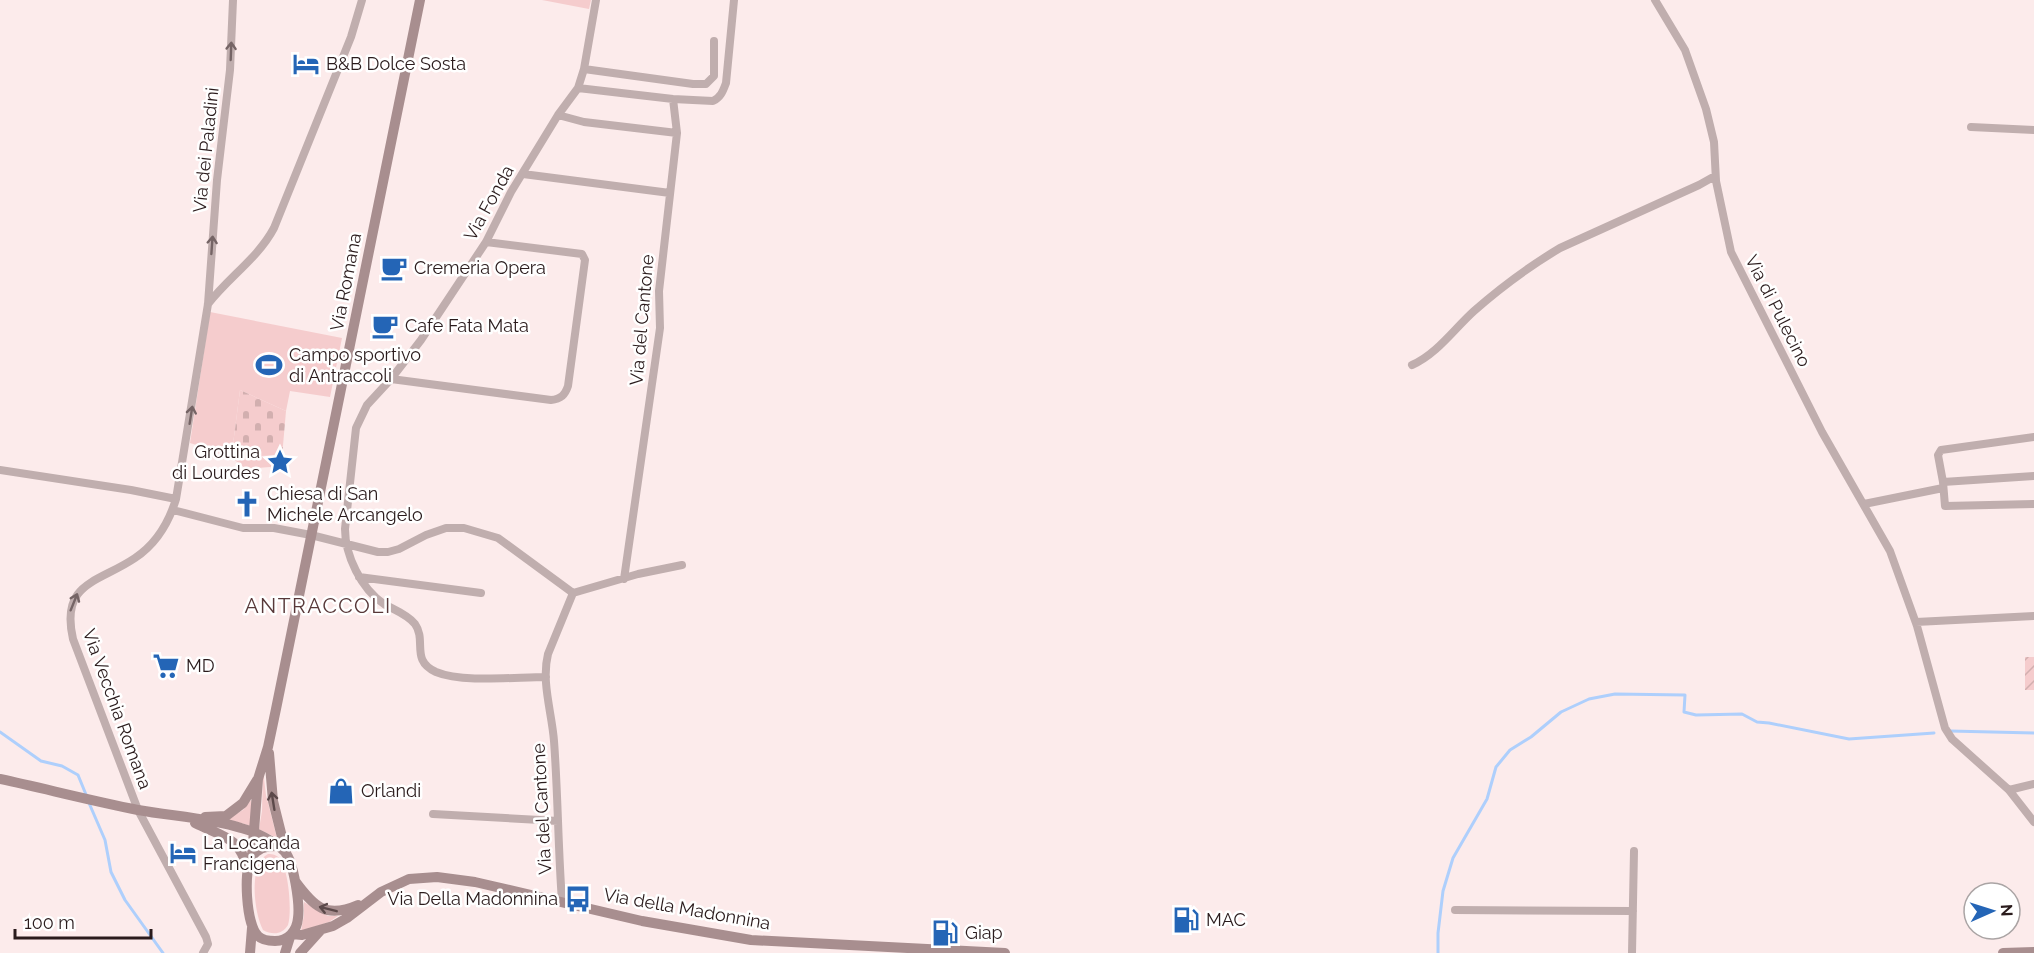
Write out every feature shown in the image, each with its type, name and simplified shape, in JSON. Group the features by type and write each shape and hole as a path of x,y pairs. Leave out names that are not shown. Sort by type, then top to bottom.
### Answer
{"main road":[{"name":"Via Romana","path":"268,747 420,0"},
{"path":"250,953 252,941 247,891 248,871 252,856 258,779 268,747"},
{"path":"268,747 273,801 294,879 298,905 298,920 285,953"},
{"path":"0,779 138,810 239,827 254,832 286,853"},
{"path":"184,818 226,816 243,803 258,779"},
{"path":"184,818 230,838 242,851 248,871"},
{"path":"252,856 265,846 276,846"},
{"name":"Via della Madonnina","path":"372,898 409,879 437,877 475,882 642,921 751,940 1005,953"},
{"path":"294,879 310,900 318,907 328,911 339,912 372,898"},
{"path":"251,925 257,935 266,940 284,940 291,935 320,931 347,918 372,898"},
{"path":"300,953 320,931"},
{"path":"2003,953 2034,952"}],"street":[{"name":"Via dei Paladini","path":"208,304 217,180 230,70 232,0"},
{"name":"Via Vecchia Romana","path":"203,953 208,944 203,930 138,810 87,678 70,627 70,615 75,597 92,580 134,559 142,552 160,533 173,510 208,304 223,284 260,251 274,228 351,37 362,0"},
{"name":"Via Fonda","path":"546,676 449,676 426,666 421,660 416,626 409,618 375,598 359,577 345,543 345,529 356,428 367,405 391,379 421,340 486,242 523,174 578,88 584,69 596,0"},
{"path":"578,88 673,99 713,101 723,92 726,83 734,0"},
{"name":"Via di Pulecino","path":"1655,0 1685,50 1696,80 1714,142 1715,176 1731,252 1822,432 1890,551 1916,622 1945,728 1952,739 2009,790 2034,822"},
{"path":"584,69 706,84 714,76 714,41"},
{"name":"Via del Cantone","path":"624,579 660,327 660,291 677,133 673,99"},
{"path":"558,116 584,122 677,133"},
{"path":"1971,127 2034,130"},
{"path":"523,174 670,193"},
{"path":"1412,365 1424,360 1475,310 1542,259 1560,248 1715,176"},
{"path":"391,379 551,400 561,398 565,394 585,260 582,254 486,242"},
{"path":"2034,436 1941,450 1938,455 1946,506 2034,504"},
{"path":"0,470 176,499"},
{"path":"1864,504 1943,485 2034,476"},
{"path":"173,510 243,528 274,528 311,535 370,551 388,552 446,528 464,528 498,538 573,593 682,565"},
{"path":"359,577 481,593"},
{"name":"Via del Cantone","path":"562,901 554,740 546,664 573,593"},
{"path":"1916,622 2034,616"},
{"path":"2009,790 2034,784"},
{"path":"433,814 558,821"},
{"path":"1632,953 1634,851"},
{"path":"1455,909 1633,911"}],"green space":[{"path":"542,0 591,0 589,9"},
{"name":"Campo sportivo di Antraccoli","path":"210,312 342,338 330,397 290,391 286,411 240,390 232,452 282,457 278,470 270,467 246,469 227,456 190,443"},
{"path":"240,390 286,411 282,457 232,452"},
{"path":"2025,657 2034,657 2034,690 2025,690"},
{"path":"263,771 266,795 277,838 259,829"},
{"path":"251,800 251,826 227,819 243,810"},
{"path":"268,854 280,859 286,873 289,892 288,925 283,931 277,933 263,930 255,901 255,878 262,859"},
{"path":"304,902 328,916 338,916 329,922 301,931"}],"waterway":[{"path":"1438,953 1443,891 1453,858 1487,799 1496,767 1510,750 1531,737 1561,712 1589,699 1615,694 1685,695 1684,712 1696,715 1742,714 1757,722 1849,739 1934,733"},
{"path":"1950,731 2034,733"},
{"path":"0,732 41,761 62,766 78,775 87,797"},
{"path":"89,803 105,840 111,872 125,900 163,953"}],"place":[{"name":"B&B Dolce Sosta","path":"306,64"},
{"name":"Cremeria Opera","path":"394,268"},
{"name":"Cafe Fata Mata","path":"385,326"},
{"name":"Campo sportivo di Antraccoli","path":"269,365"},
{"name":"Grottina di Lourdes","path":"280,462"},
{"name":"Chiesa di San Michele Arcangelo","path":"247,504"},
{"name":"MD","path":"166,666"},
{"name":"Orlandi","path":"341,791"},
{"name":"La Locanda Francigena","path":"183,853"},
{"name":"Via Della Madonnina","path":"578,899"},
{"name":"MAC","path":"1186,920"},
{"name":"Giap","path":"945,933"}],"district":[{"name":"ANTRACCOLI","path":"318,606"}]}
